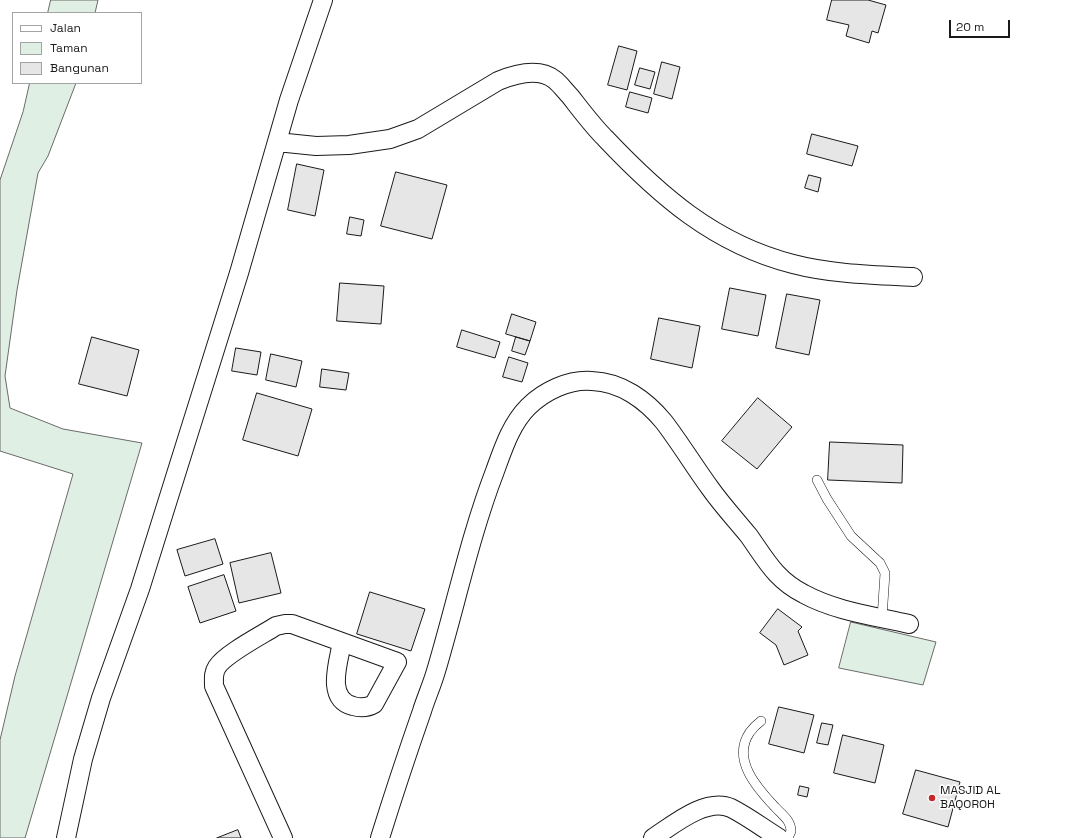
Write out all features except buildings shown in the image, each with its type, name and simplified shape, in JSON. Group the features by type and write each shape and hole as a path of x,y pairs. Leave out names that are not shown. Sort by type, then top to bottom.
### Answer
{"street":[{"path":"66,838 83,759 101,698 140,589 181,461 257,214 289,100 323,0"},
{"path":"277,142 316,146 350,145 390,139 418,129 498,81 510,76 522,74 544,74 555,80 604,137 652,185 701,223 739,244 770,257 794,264 830,271 875,276 913,277"},
{"path":"380,838 424,704 436,673 473,536 489,486 506,444 517,422 528,408 553,389 582,380 597,381 619,387 630,392 646,403 663,421 711,490 749,537 772,570 788,584 820,602 909,624"},
{"path":"284,838 214,686 213,677 216,668 222,660 280,624 292,624 342,642"},
{"path":"653,838 699,809 715,805 730,808 779,838"}],"lane":[{"path":"817,480 827,499 851,536 880,563 884,573 882,618"},
{"path":"761,721 750,733 744,748 745,764 752,780 775,808 788,820 792,832 788,838"}],"green space":[{"path":"51,0 98,0 95,12 48,12"},
{"path":"30,84 76,84 48,156 38,173 17,290 5,376 10,408 63,429 142,443 25,838 0,838 0,740 15,676 73,474 0,451 0,180 23,112"},
{"path":"851,622 936,642 923,685 839,668"}],"place":[{"name":"MASJID AL BAQOROH","path":"932,798"}]}
